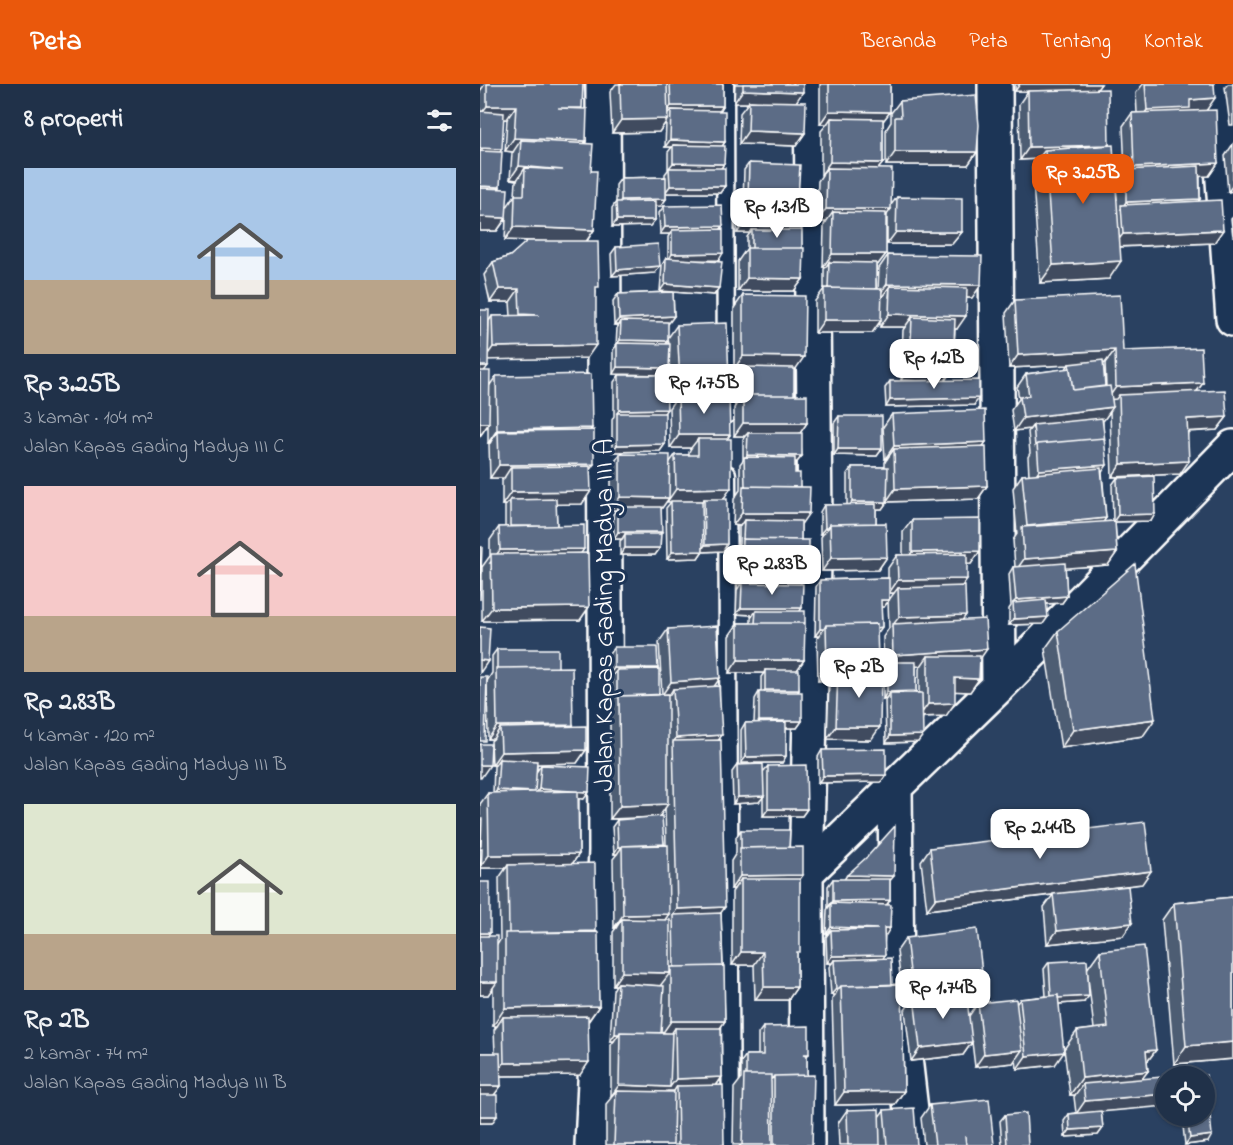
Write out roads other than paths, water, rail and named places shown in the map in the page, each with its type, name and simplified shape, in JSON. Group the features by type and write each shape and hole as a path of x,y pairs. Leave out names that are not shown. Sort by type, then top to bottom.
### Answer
{"street":[{"name":"Jalan Kapas Gading Madya III A","path":"592,1145 606,851 603,84"},
{"path":"807,1145 806,873 814,525 811,84"},
{"path":"996,84 999,686"},
{"path":"1216,84 1233,319"},
{"path":"806,873 999,686 1233,447"},
{"path":"895,787 897,988 915,1145"}],"lane":[{"path":"724,84 726,428"},
{"path":"727,463 731,1145"}]}
